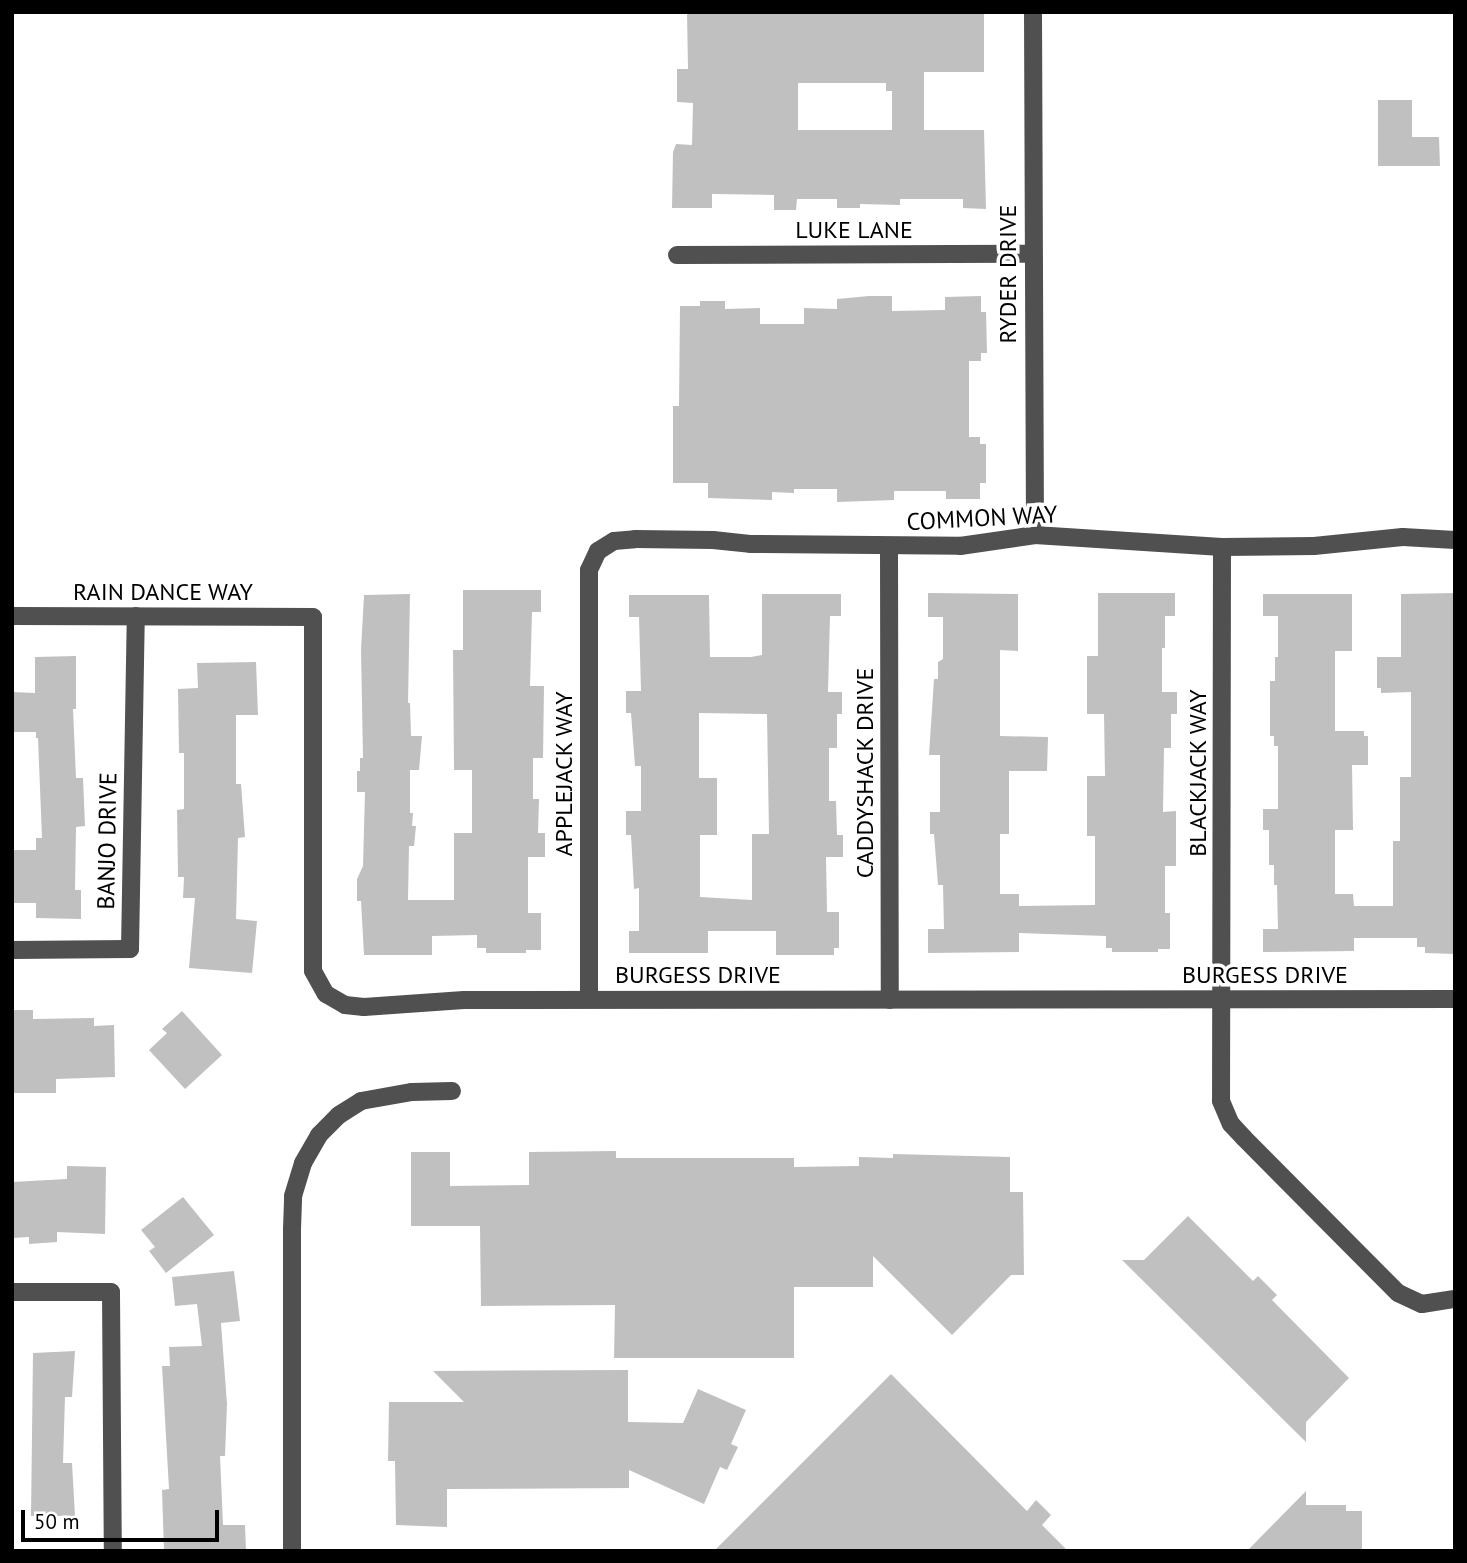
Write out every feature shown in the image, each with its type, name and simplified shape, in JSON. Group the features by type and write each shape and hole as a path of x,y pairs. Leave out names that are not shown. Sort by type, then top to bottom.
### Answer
{"street":[{"name":"RYDER DRIVE","path":"1033,12 1035,535"},
{"name":"LUKE LANE","path":"677,255 1032,254"},
{"name":"COMMON WAY","path":"597,551 614,541 635,539 960,546 1035,535 1222,547 1314,546 1403,537 1455,540"},
{"name":"CADDYSHACK DRIVE","path":"889,546 890,1000"},
{"name":"BLACKJACK WAY","path":"1222,547 1221,1101 1231,1124 1398,1293 1422,1304 1455,1298"},
{"name":"APPLEJACK WAY","path":"589,999 588,590 589,570 597,551"},
{"name":"RAIN DANCE WAY","path":"12,616 313,617"},
{"name":"BANJO DRIVE","path":"12,950 130,949 136,616"},
{"name":"BURGESS DRIVE","path":"313,617 313,971 326,994 345,1005 363,1007 464,1000 589,999 1455,999"},
{"path":"292,1551 299,1364 293,1196 303,1163 319,1135 338,1115 361,1101 412,1092 452,1091"},
{"path":"12,1292 111,1292 113,1551"}],"building":[{"path":"687,12 984,12 984,72 924,72 924,130 984,130 986,209 963,208 963,199 900,199 900,205 860,204 860,208 837,208 837,199 797,199 796,210 774,210 774,195 712,194 712,208 672,208 673,152 676,144 692,145 693,103 677,102 677,69 688,69","holes":["798,83 886,83 886,91 892,91 892,130 798,130"]},
{"path":"1378,100 1412,100 1412,137 1439,137 1440,166 1378,166"},
{"path":"892,296 892,311 945,310 945,297 981,296 981,312 986,312 987,353 981,353 981,361 969,361 969,437 980,437 980,444 986,444 986,483 980,483 980,499 946,499 946,491 894,491 894,500 837,502 837,489 772,492 772,500 708,498 708,483 673,483 673,406 679,406 680,306 700,306 700,301 725,301 725,309 760,308 760,324 804,324 804,308 837,309 837,299"},
{"path":"463,590 541,590 541,612 532,612 530,686 544,686 543,758 533,758 533,799 539,799 538,833 545,833 545,857 528,857 528,913 541,913 541,950 526,950 526,953 486,953 486,948 477,948 477,935 432,936 432,955 364,955 357,879 363,866 365,792 357,792 357,771 360,771 360,758 363,758 361,650 364,595 410,594 408,703 411,736 422,736 419,770 410,770 410,813 413,813 412,826 416,826 414,846 409,846 408,900 454,900 454,833 472,833 472,770 454,770 453,650 463,650"},
{"path":"928,593 1018,594 1018,651 1000,650 1000,736 1048,737 1047,771 1009,771 1009,834 1000,834 1000,894 1019,894 1019,906 1095,905 1095,836 1087,836 1087,776 1105,776 1104,714 1087,714 1087,656 1098,656 1098,593 1175,593 1175,616 1165,616 1165,648 1162,648 1162,692 1177,692 1177,714 1171,714 1171,748 1164,748 1163,812 1176,811 1176,866 1165,866 1165,913 1170,913 1170,949 1158,949 1158,952 1112,952 1112,948 1106,948 1106,936 1019,933 1019,952 928,953 928,929 944,929 943,885 938,885 934,834 930,834 930,812 940,812 940,755 929,755 934,679 938,679 938,662 943,659 943,617 928,617"},
{"path":"1455,593 1455,954 1425,953 1425,947 1417,947 1417,938 1354,938 1354,951 1263,952 1263,929 1278,929 1277,885 1274,885 1274,865 1269,865 1269,830 1263,830 1263,809 1278,809 1278,746 1274,746 1274,736 1270,736 1270,681 1275,681 1275,657 1278,657 1278,616 1263,616 1263,594 1352,594 1352,651 1335,651 1335,731 1364,731 1364,736 1368,736 1368,765 1352,765 1353,830 1335,830 1335,894 1353,894 1354,906 1393,906 1393,841 1400,841 1400,777 1411,777 1411,692 1381,693 1381,688 1377,688 1377,657 1401,657 1401,594"},
{"path":"762,594 841,594 841,616 830,616 828,692 842,692 842,714 837,714 837,748 829,748 829,801 836,801 837,835 843,835 843,857 826,857 827,912 839,912 839,948 834,948 834,955 776,955 776,931 708,931 708,953 629,953 629,931 639,931 639,888 634,889 631,835 626,835 626,811 641,811 641,766 635,766 631,713 626,713 626,691 641,691 639,617 629,617 629,595 709,595 710,657 762,655","holes":["699,713 767,714 769,834 752,834 752,900 700,897 700,835 717,835 717,778 699,778"]},
{"path":"76,656 76,709 73,709 76,778 83,778 85,826 76,827 75,890 81,890 81,919 36,918 36,903 12,903 12,850 36,850 36,838 42,838 38,738 36,732 12,732 12,692 35,693 35,657"},
{"path":"256,662 258,715 236,715 236,784 241,784 245,837 238,838 236,919 257,921 252,973 189,968 195,898 183,898 184,877 178,877 177,810 184,809 184,753 179,753 178,689 198,688 197,663"},
{"path":"12,1010 33,1010 33,1019 94,1018 94,1026 114,1025 115,1077 56,1079 56,1093 12,1093"},
{"path":"182,1011 222,1055 185,1089 149,1050 167,1033 162,1029"},
{"path":"616,1151 616,1158 794,1158 794,1167 859,1166 859,1157 893,1158 893,1154 1010,1157 1010,1192 1023,1192 1024,1275 1011,1275 952,1335 873,1256 873,1287 794,1287 794,1358 614,1358 615,1305 481,1306 480,1226 411,1226 411,1152 450,1152 450,1186 529,1185 529,1152"},
{"path":"67,1166 106,1167 105,1234 57,1232 57,1242 29,1244 29,1237 12,1238 12,1182 67,1179"},
{"path":"183,1197 214,1235 166,1273 149,1251 155,1247 141,1230"},
{"path":"1188,1216 1253,1281 1258,1276 1277,1295 1272,1300 1349,1378 1306,1422 1306,1442 1122,1260 1144,1260"},
{"path":"234,1271 240,1321 221,1323 227,1404 225,1456 220,1456 223,1525 245,1525 246,1551 164,1551 162,1490 169,1489 162,1366 170,1366 169,1347 202,1346 197,1304 175,1306 172,1277"},
{"path":"75,1351 72,1397 65,1397 63,1463 72,1463 75,1516 31,1516 33,1353"},
{"path":"628,1370 628,1422 683,1423 698,1389 746,1410 731,1444 738,1447 727,1470 720,1467 704,1504 629,1470 629,1488 447,1489 447,1527 396,1525 395,1461 388,1461 389,1402 464,1402 433,1371"},
{"path":"891,1374 1027,1511 1036,1500 1051,1515 1042,1525 1068,1551 714,1551"},
{"path":"1306,1491 1306,1505 1346,1505 1346,1511 1362,1511 1362,1551 1247,1551"}]}
